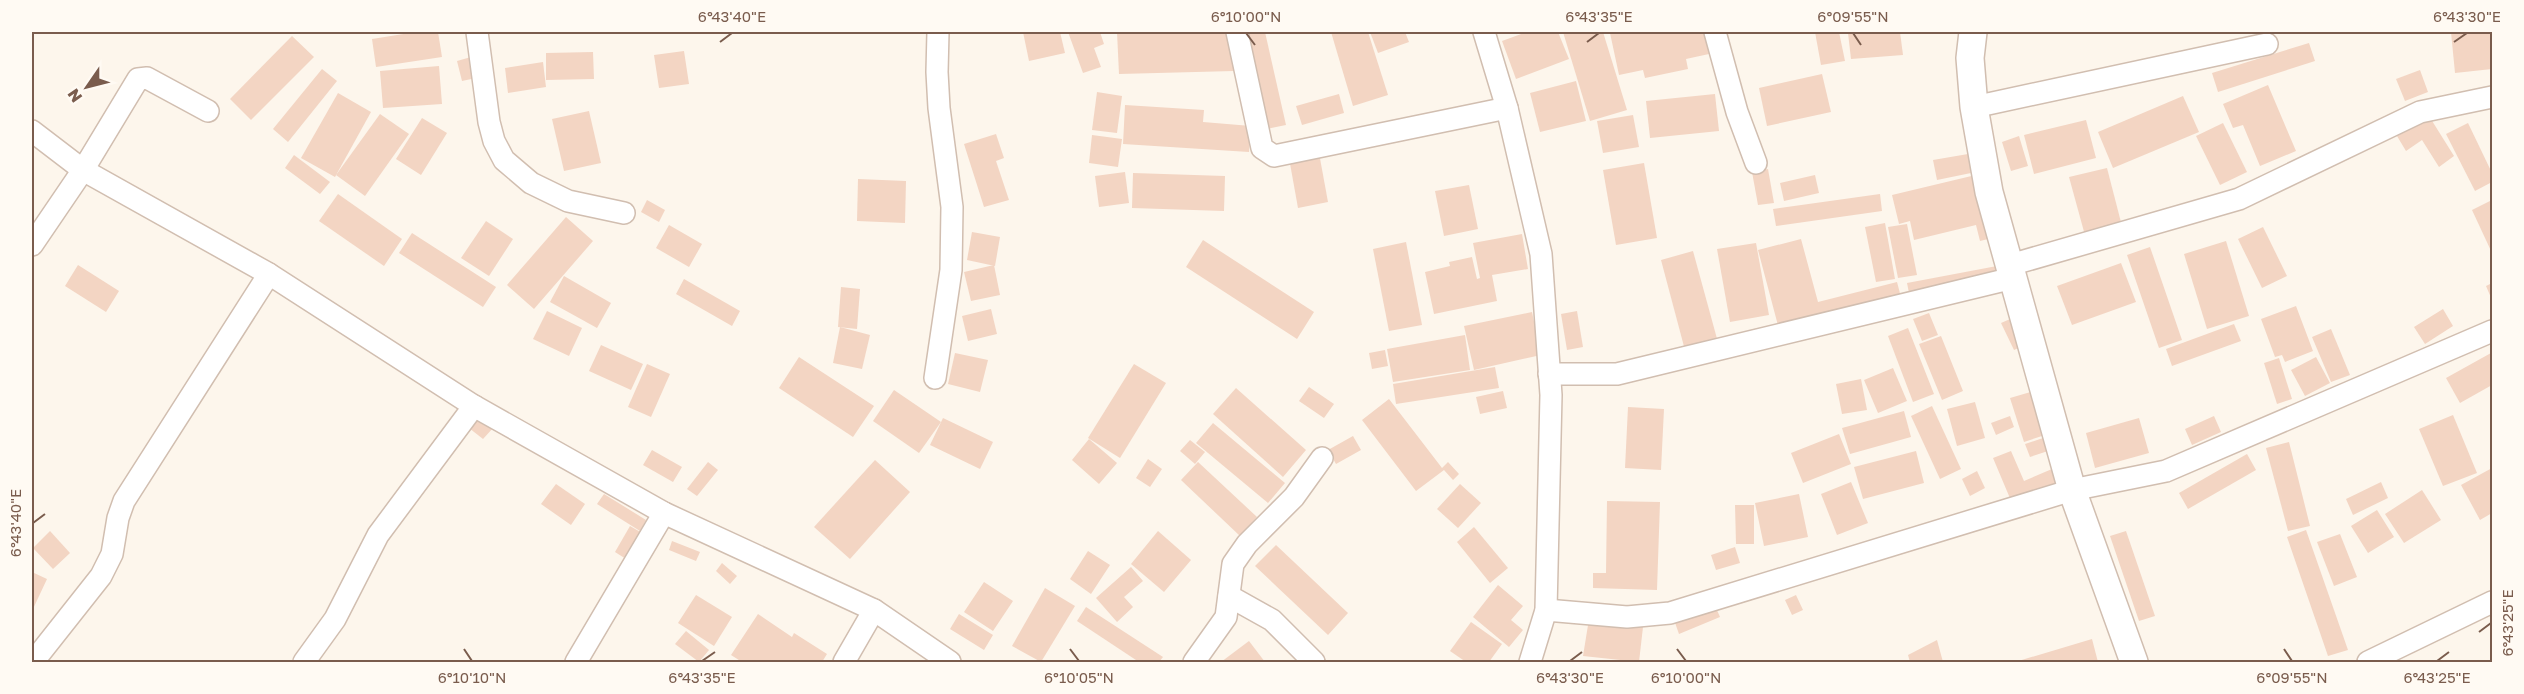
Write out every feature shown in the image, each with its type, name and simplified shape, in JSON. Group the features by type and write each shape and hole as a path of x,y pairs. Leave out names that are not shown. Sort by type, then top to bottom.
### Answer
{"street":[{"path":"477,32 489,122 504,160 531,183 568,201 624,213"},
{"path":"935,378 951,270 952,207 939,108 938,32"},
{"path":"1237,32 1262,148 1274,156 1507,108"},
{"path":"1484,32 1507,108 1541,254 1549,374 1546,610 1530,663"},
{"path":"1715,32 1737,112 1756,163"},
{"path":"1973,32 1970,58 1974,107 1989,192 2072,490 2134,663"},
{"path":"1974,107 2267,44"},
{"path":"32,245 83,170 138,79 147,78 208,111"},
{"path":"1549,374 1617,374 2011,272 2239,199 2420,112 2493,97"},
{"path":"32,131 83,170 268,274 474,406 664,513 874,610 950,663"},
{"path":"33,663 101,576 112,555 118,518 124,501 268,274"},
{"path":"1546,610 1627,617 1670,613 2072,490 2166,471 2493,330"},
{"path":"304,663 335,619 378,535 474,406"},
{"path":"1194,663 1226,617 1233,564 1246,544 1294,496 1322,458"},
{"path":"576,663 664,513"},
{"path":"1229,596 1272,620 1314,663"},
{"path":"2368,663 2493,602"},
{"path":"844,663 874,610"}],"building":[{"path":"416,32 438,32 442,57 376,67 372,39"},
{"path":"1023,32 1060,32 1065,53 1029,61"},
{"path":"1068,32 1100,32 1104,44 1094,48 1101,67 1083,73"},
{"path":"1117,32 1233,32 1234,71 1119,74"},
{"path":"1240,32 1265,32 1286,125 1262,130"},
{"path":"1331,32 1368,32 1388,95 1353,106"},
{"path":"1370,32 1405,32 1409,42 1378,53"},
{"path":"1527,32 1558,32 1569,59 1516,79 1502,41"},
{"path":"1563,32 1603,32 1627,110 1590,121"},
{"path":"1704,32 1709,54 1686,59 1688,69 1645,78 1643,70 1619,75 1610,33"},
{"path":"1815,32 1839,32 1845,61 1821,65"},
{"path":"1900,32 1903,55 1851,59 1848,33"},
{"path":"2451,32 2492,32 2492,69 2455,73"},
{"path":"292,36 314,57 251,120 230,99"},
{"path":"2309,43 2315,61 2218,92 2212,73"},
{"path":"684,51 689,84 659,88 654,55"},
{"path":"593,52 594,79 546,80 546,53"},
{"path":"471,57 476,78 462,81 457,61"},
{"path":"543,62 546,87 508,93 505,68"},
{"path":"439,66 442,104 383,108 380,71"},
{"path":"322,69 337,81 288,142 273,129"},
{"path":"2420,70 2428,92 2405,101 2396,79"},
{"path":"1822,74 1831,112 1767,126 1759,88"},
{"path":"1576,81 1586,121 1540,132 1530,93"},
{"path":"2268,85 2296,151 2260,166 2243,125 2233,128 2223,104"},
{"path":"1097,92 1122,96 1117,133 1092,130"},
{"path":"338,93 371,112 335,177 301,158"},
{"path":"1339,94 1344,113 1302,125 1296,106"},
{"path":"1715,94 1719,131 1650,138 1646,101"},
{"path":"2183,96 2199,132 2113,168 2098,132"},
{"path":"1125,105 1204,110 1203,122 1251,126 1249,152 1123,144"},
{"path":"589,111 601,163 564,171 552,119"},
{"path":"380,114 409,134 365,196 336,175"},
{"path":"1633,115 1639,147 1603,153 1597,121"},
{"path":"2429,116 2454,156 2439,167 2422,140 2406,151 2397,136"},
{"path":"422,118 447,133 421,175 396,159"},
{"path":"2086,120 2096,158 2034,174 2024,135"},
{"path":"2223,123 2247,172 2220,185 2196,136"},
{"path":"2468,123 2492,173 2492,182 2475,191 2446,134"},
{"path":"996,134 1004,158 996,161 1009,200 984,207 964,144"},
{"path":"1092,135 1122,139 1118,167 1089,163"},
{"path":"2019,136 2028,166 2011,171 2002,142"},
{"path":"1319,153 1328,202 1298,208 1289,158"},
{"path":"1968,154 1971,173 1937,180 1933,160"},
{"path":"294,155 330,182 320,194 285,168"},
{"path":"1644,163 1657,238 1616,245 1603,170"},
{"path":"2107,168 2123,230 2086,239 2069,177"},
{"path":"1768,169 1774,203 1758,205 1752,172"},
{"path":"1125,172 1129,203 1099,207 1095,176"},
{"path":"1133,173 1225,176 1224,211 1132,208"},
{"path":"1984,173 2000,236 1980,241 1976,225 1914,240 1910,221 1899,224 1892,195"},
{"path":"1815,175 1819,193 1784,201 1780,183"},
{"path":"858,179 906,181 905,223 857,221"},
{"path":"1469,185 1478,229 1444,236 1435,191"},
{"path":"338,194 402,239 384,266 319,221"},
{"path":"1880,194 1882,211 1776,226 1773,209"},
{"path":"647,200 665,210 659,222 641,212"},
{"path":"2492,200 2492,253 2472,210"},
{"path":"566,217 593,241 534,309 507,285"},
{"path":"486,221 513,239 489,276 461,258"},
{"path":"1885,223 1895,279 1876,282 1865,227"},
{"path":"1907,224 1917,275 1898,278 1888,227"},
{"path":"669,225 702,244 689,267 656,248"},
{"path":"2263,227 2287,276 2262,288 2238,239"},
{"path":"972,232 1000,237 995,266 967,260"},
{"path":"412,233 496,287 483,307 399,253"},
{"path":"1522,234 1528,269 1492,275 1497,301 1434,314 1425,272 1450,266 1449,262 1472,257 1477,279 1480,278 1473,243"},
{"path":"1801,239 1818,302 1897,282 1902,301 1780,333 1758,250"},
{"path":"1203,240 1314,312 1297,339 1186,267"},
{"path":"2226,241 2249,316 2207,329 2184,254"},
{"path":"1406,242 1422,325 1389,331 1373,249"},
{"path":"1756,243 1769,315 1730,322 1717,249"},
{"path":"2150,247 2182,340 2159,348 2127,255"},
{"path":"1693,251 1719,346 1686,354 1661,260"},
{"path":"2121,263 2136,302 2072,325 2057,286"},
{"path":"78,265 119,291 106,312 65,286"},
{"path":"994,265 1000,295 971,301 964,272"},
{"path":"1997,266 2001,286 1911,303 1907,283"},
{"path":"564,276 611,303 597,328 550,302"},
{"path":"684,279 740,311 732,326 676,294"},
{"path":"2492,283 2492,300 2486,286"},
{"path":"841,287 860,289 857,329 838,327"},
{"path":"2296,306 2313,351 2285,362 2282,355 2275,357 2261,319"},
{"path":"991,309 997,334 968,341 962,316"},
{"path":"2443,309 2453,326 2425,344 2414,327"},
{"path":"547,311 582,328 569,356 533,339"},
{"path":"1577,311 1583,347 1567,350 1561,314"},
{"path":"1532,312 1541,355 1474,370 1464,326"},
{"path":"1929,313 1938,335 1922,341 1913,319"},
{"path":"2017,316 2030,343 2014,350 2001,323"},
{"path":"2234,324 2241,341 2172,366 2166,349"},
{"path":"840,327 870,335 862,369 833,363"},
{"path":"1908,328 1934,394 1913,402 1888,336"},
{"path":"2331,329 2350,375 2331,382 2312,337"},
{"path":"1465,335 1470,370 1393,382 1387,349"},
{"path":"1941,336 1963,391 1942,400 1919,344"},
{"path":"601,345 643,364 631,390 589,371"},
{"path":"1385,350 1388,366 1372,369 1369,353"},
{"path":"955,353 988,360 980,392 948,384"},
{"path":"2491,353 2492,385 2460,403 2446,378"},
{"path":"799,357 874,406 853,437 779,388"},
{"path":"2316,357 2330,383 2305,396 2291,370"},
{"path":"2279,358 2292,399 2277,404 2264,363"},
{"path":"647,364 670,374 651,417 628,407"},
{"path":"1134,364 1166,383 1120,458 1088,438"},
{"path":"1495,367 1499,388 1396,404 1393,384"},
{"path":"1893,368 1907,401 1878,413 1864,380"},
{"path":"1861,379 1867,410 1842,414 1836,384"},
{"path":"1309,387 1334,404 1324,418 1299,401"},
{"path":"1236,388 1306,450 1283,477 1213,414"},
{"path":"894,390 941,422 919,453 873,421"},
{"path":"1503,391 1507,408 1480,414 1476,397"},
{"path":"2034,391 2048,434 2024,442 2010,398"},
{"path":"1389,399 1442,468 1448,462 1459,474 1453,480 1444,470 1416,491 1362,420"},
{"path":"1975,402 1985,438 1957,446 1947,409"},
{"path":"1932,406 1961,469 1940,479 1911,416"},
{"path":"1628,407 1664,409 1661,470 1625,468"},
{"path":"1904,411 1911,437 1850,454 1842,428"},
{"path":"479,415 494,427 483,439 469,428"},
{"path":"2453,415 2477,473 2443,486 2419,429"},
{"path":"2010,416 2014,427 1996,435 1991,423"},
{"path":"2214,416 2221,432 2192,445 2185,429"},
{"path":"943,418 993,442 980,469 930,445"},
{"path":"2139,418 2149,453 2095,468 2086,433"},
{"path":"1213,423 1285,483 1268,503 1196,443"},
{"path":"1839,434 1851,464 1803,483 1791,453"},
{"path":"2052,435 2057,448 2030,457 2025,444"},
{"path":"1353,436 1361,450 1336,464 1328,450"},
{"path":"1089,439 1117,463 1099,484 1072,460"},
{"path":"1190,440 1205,452 1195,464 1180,451"},
{"path":"2289,442 2310,526 2288,531 2266,448"},
{"path":"652,450 682,467 673,482 643,465"},
{"path":"1916,451 1924,483 1863,499 1854,467"},
{"path":"2011,451 2024,481 2059,466 2066,481 2012,503 1993,458"},
{"path":"2247,454 2256,470 2188,509 2179,493"},
{"path":"1148,459 1162,469 1150,487 1136,478"},
{"path":"875,460 910,492 850,559 814,527"},
{"path":"708,462 718,470 697,496 687,489"},
{"path":"1198,462 1257,517 1240,536 1181,480"},
{"path":"2492,468 2492,513 2480,520 2461,485"},
{"path":"1977,471 1985,488 1970,496 1962,479"},
{"path":"1851,482 1868,523 1837,535 1821,494"},
{"path":"2381,482 2388,498 2353,515 2346,499"},
{"path":"556,484 585,504 571,525 541,504"},
{"path":"1460,484 1481,503 1458,528 1437,509"},
{"path":"2422,490 2441,520 2404,543 2385,514"},
{"path":"604,494 646,520 640,531 597,504"},
{"path":"1799,494 1808,537 1764,546 1755,503"},
{"path":"1607,501 1660,502 1657,590 1593,588 1593,573 1606,573"},
{"path":"1735,505 1754,505 1754,544 1736,544"},
{"path":"2377,510 2394,537 2368,553 2351,526"},
{"path":"630,526 642,533 626,559 615,552"},
{"path":"1474,527 1508,568 1490,583 1457,542"},
{"path":"2306,530 2348,650 2328,656 2287,537"},
{"path":"50,531 70,553 53,569 33,548"},
{"path":"1158,531 1191,560 1164,592 1131,564"},
{"path":"2126,531 2155,616 2139,621 2110,536"},
{"path":"2340,534 2357,577 2334,586 2317,542"},
{"path":"672,541 700,552 696,561 669,550"},
{"path":"1276,545 1348,613 1328,635 1255,566"},
{"path":"1735,547 1740,563 1716,570 1711,555"},
{"path":"1088,551 1110,565 1091,594 1070,579"},
{"path":"722,563 737,576 730,584 716,571"},
{"path":"1131,567 1143,581 1124,597 1133,607 1117,622 1096,598"},
{"path":"32,572 47,579 32,611"},
{"path":"984,582 1013,601 993,631 964,612"},
{"path":"1498,585 1523,606 1511,620 1523,630 1509,647 1473,617"},
{"path":"1045,588 1075,606 1041,662 1012,646"},
{"path":"696,595 732,617 714,646 678,623"},
{"path":"1796,595 1803,610 1792,615 1785,600"},
{"path":"1713,601 1720,617 1679,634 1673,617"},
{"path":"1086,607 1163,657 1159,662 1139,662 1077,621"},
{"path":"758,614 792,637 794,633 827,654 822,662 742,662 731,655"},
{"path":"959,614 993,635 984,650 950,629"},
{"path":"1589,619 1643,627 1639,662 1583,656"},
{"path":"1471,622 1502,644 1489,662 1466,662 1450,651"},
{"path":"686,631 709,650 699,662 675,644"},
{"path":"2092,639 2098,662 2015,662"},
{"path":"1937,640 1943,662 1910,662 1908,655"},
{"path":"1249,641 1265,662 1221,662"}]}
